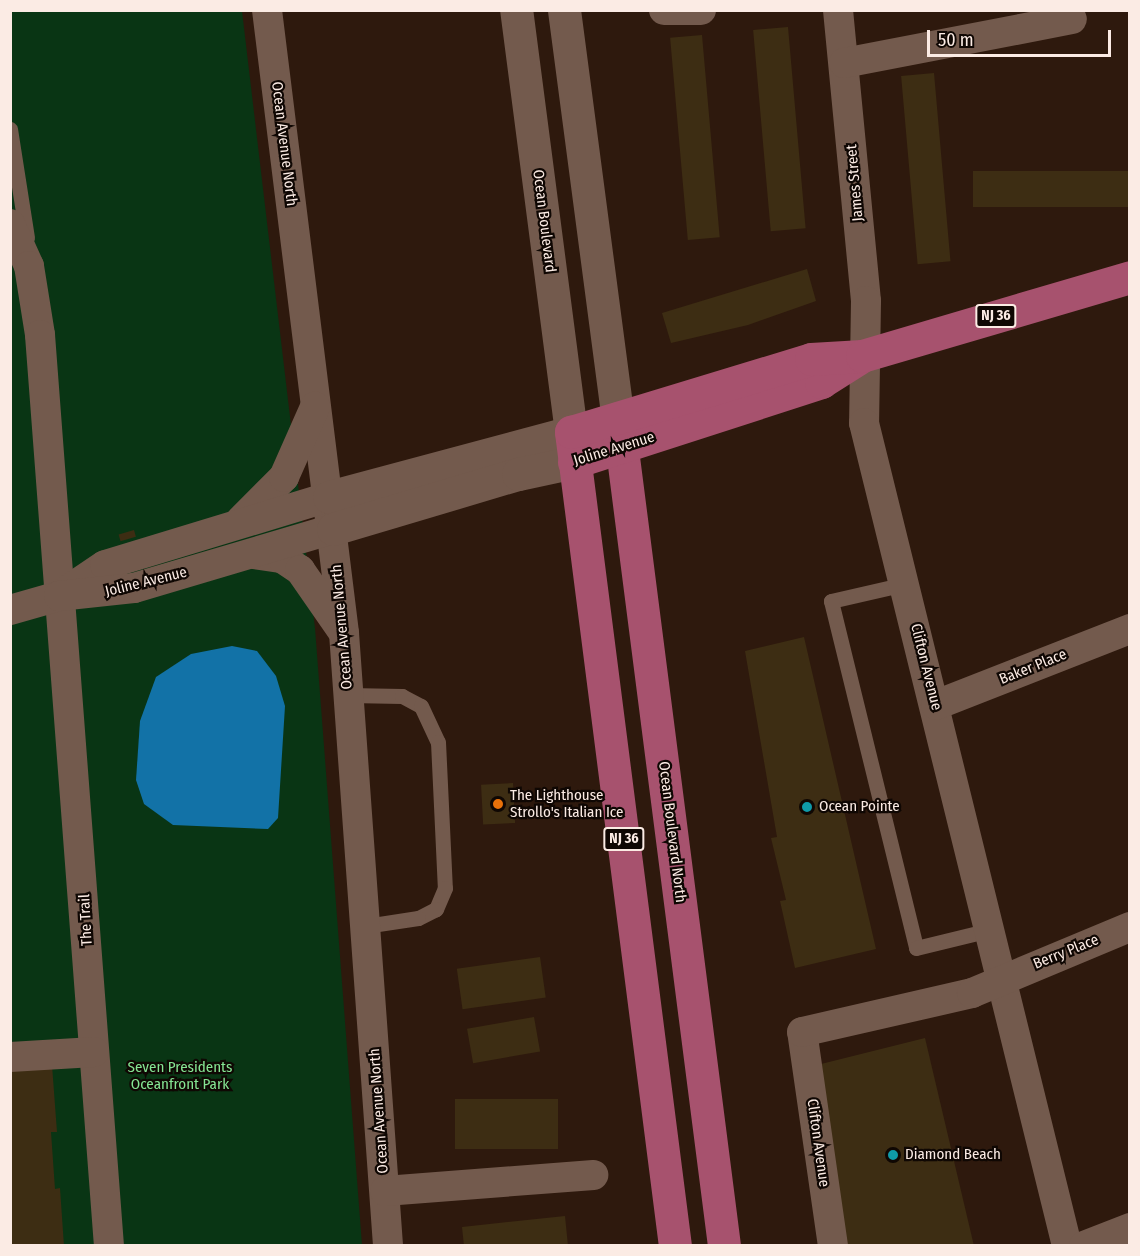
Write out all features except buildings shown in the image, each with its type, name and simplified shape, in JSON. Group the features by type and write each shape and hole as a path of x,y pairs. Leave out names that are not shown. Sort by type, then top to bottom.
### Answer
{"main road":[{"name":"Ocean Boulevard","path":"516,10 572,447"},
{"path":"564,10 620,433"},
{"name":"Joline Avenue","path":"329,497 572,447 821,382 862,356 1130,277"},
{"name":"Ocean Boulevard North","path":"620,433 724,1245"},
{"name":"Joline Avenue","path":"333,529 518,474 572,447"},
{"name":"NJ 36","path":"572,447 675,1245"}],"street":[{"name":"Ocean Avenue North","path":"267,10 333,529 344,633 388,1245"},
{"path":"664,10 701,10"},
{"name":"James Street","path":"838,10 866,301 862,356"},
{"path":"844,63 1072,19"},
{"name":"The Trail","path":"10,224 26,257 36,297 109,1245"},
{"name":"Clifton Avenue","path":"862,356 864,423 936,705 1067,1245"},
{"path":"237,523 284,477 316,404"},
{"name":"Joline Avenue","path":"58,596 105,565 237,523 329,497"},
{"name":"Joline Avenue","path":"58,596 116,592 333,529"},
{"path":"250,554 282,558 300,570 344,633"},
{"path":"10,610 58,596"},
{"name":"Baker Place","path":"936,705 1130,629"},
{"name":"Berry Place","path":"1002,977 1130,927"},
{"name":"Clifton Avenue","path":"833,1245 802,1032 972,993 1002,977"},
{"path":"10,1057 94,1052"},
{"path":"385,1191 592,1175"},
{"path":"1084,1245 1130,1228"}],"lane":[{"path":"10,129 12,156 36,297"},
{"path":"905,584 831,601 916,948 990,930"},
{"path":"348,695 402,696 421,706 438,742 445,888 436,909 418,918 365,926"}],"green space":[{"name":"Seven Presidents Oceanfront Park","path":"11,11 242,11 315,628 362,1245 11,1245"}],"water":[{"path":"232,646 257,651 276,676 285,706 278,818 268,829 173,825 144,804 136,780 140,721 156,677 191,654"}],"place":[{"name":"The Lighthouse Strollo's Italian Ice","path":"498,804"},
{"name":"Ocean Pointe","path":"807,807"},
{"name":"Diamond Beach","path":"893,1155"}]}
